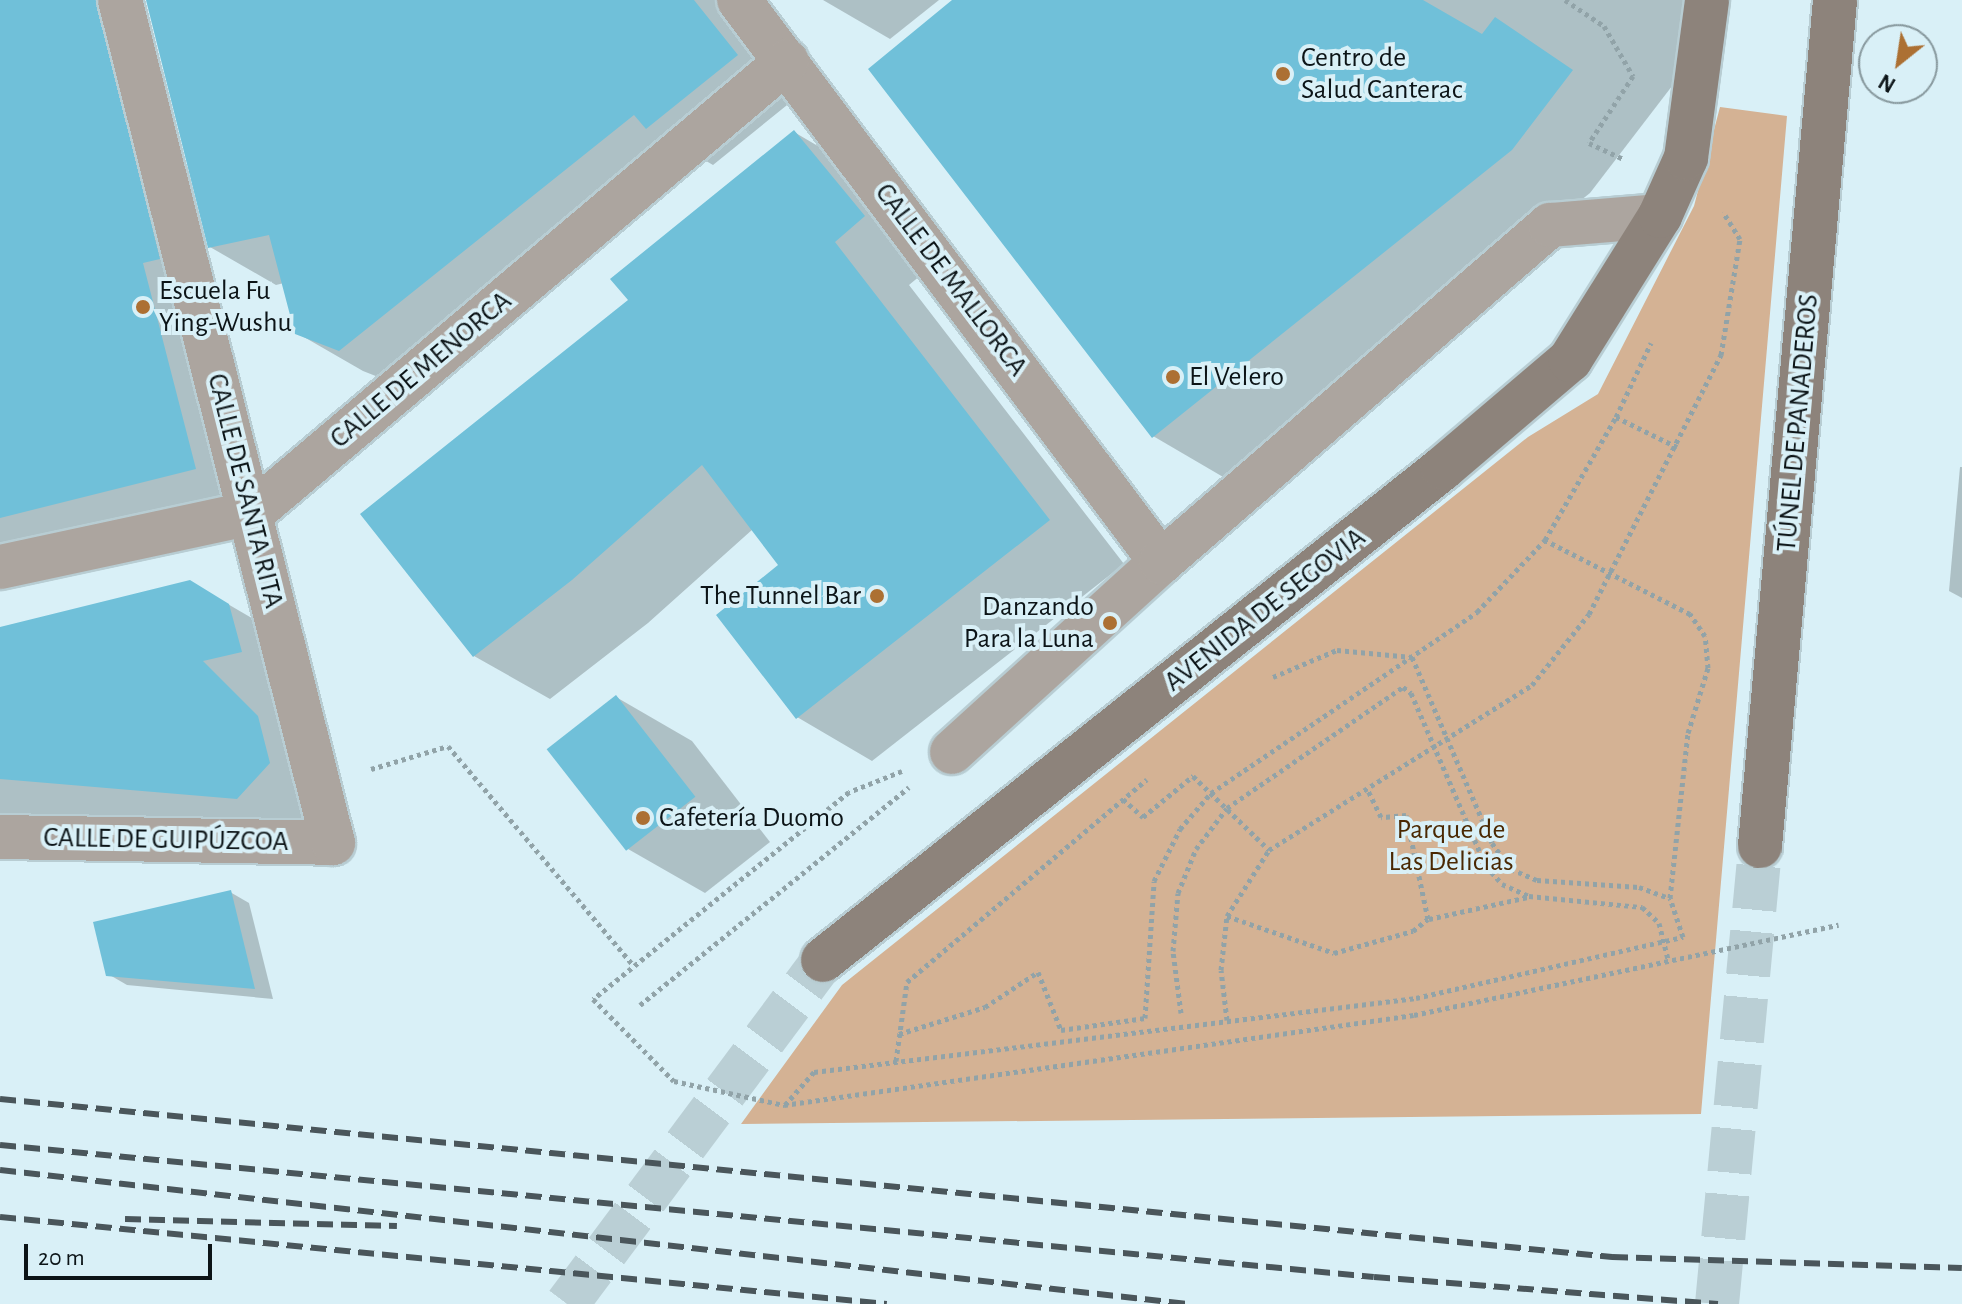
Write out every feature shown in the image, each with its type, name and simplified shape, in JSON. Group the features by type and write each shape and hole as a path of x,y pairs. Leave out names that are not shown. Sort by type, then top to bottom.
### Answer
{"main road":[{"name":"AVENIDA DE SEGOVIA","path":"823,960 1443,468 1570,360 1668,199 1691,131 1707,0"},
{"name":"TÚNEL DE PANADEROS","path":"1760,846 1835,0"}],"street":[{"name":"CALLE DE SANTA RITA","path":"120,0 333,843"},
{"name":"CALLE DE MALLORCA","path":"739,0 1161,562"},
{"name":"CALLE DE MENORCA","path":"0,567 252,513 787,61"},
{"path":"952,752 1161,562 1550,225 1668,199"},
{"name":"CALLE DE GUIPÚZCOA","path":"0,837 333,843"}],"path":[{"path":"1227,1020 1221,970 1227,916 1269,850 1433,750 1532,685 1589,614 1677,447 1721,355 1740,239 1717,201 1668,199 1589,143 1633,76 1604,26 1565,0"},
{"path":"899,1034 985,1007 1038,972 1061,1030 1145,1018 1154,881 1180,829 1211,793 1477,612 1545,540 1616,417 1657,330"},
{"path":"1616,417 1677,447"},
{"path":"784,1105 814,1072 1416,998 1683,937 1670,898 1688,733 1708,668 1705,636 1690,614 1545,540"},
{"path":"1261,682 1337,650 1412,657"},
{"path":"1412,657 1492,843 1511,869 1537,880 1639,887 1670,898"},
{"path":"1181,1013 1173,951 1178,893 1196,849 1227,808 1396,689 1411,693 1433,750 1486,866 1502,884 1529,896 1642,907 1659,923 1668,960"},
{"path":"366,770 448,746 632,964"},
{"path":"952,752 849,792 632,964 593,999 674,1081 784,1105 1414,1015 1839,925"},
{"path":"640,1005 952,752"},
{"path":"896,1061 907,982 1158,770"},
{"path":"1123,799 1143,817 1193,776 1269,850"},
{"path":"1367,788 1381,817 1406,815 1428,919"},
{"path":"1227,916 1334,953 1413,931 1428,919 1504,906 1529,896"}],"green space":[{"name":"Parque de Las Delicias","path":"1720,107 1787,116 1701,1114 741,1124 842,985 1528,437 1598,394 1694,206"}],"building":[{"path":"0,0 96,0 160,259 143,263 196,469 0,518"},
{"path":"146,0 694,0 738,55 646,129 634,115 339,351 295,334 269,235 208,248"},
{"path":"952,0 1423,0 1482,34 1495,17 1573,70 1512,150 1152,438 868,69"},
{"path":"794,130 865,216 835,242 1050,520 796,719 716,615 778,565 702,465 572,580 473,657 360,514 628,300 610,279"},
{"path":"190,580 229,604 242,652 203,661 258,716 270,763 237,799 0,779 0,627"},
{"path":"616,695 695,797 626,851 547,749"},
{"path":"231,890 255,989 106,976 93,922"}],"tunnel":[{"path":"1717,1304 1760,846"},
{"path":"567,1304 823,960"}],"railway":[{"path":"0,1099 1612,1257 1962,1268"},
{"path":"0,1145 1374,1277 1718,1304"},
{"path":"0,1170 1187,1304"},
{"path":"0,1217 887,1304"},
{"path":"125,1219 397,1226"}],"place":[{"name":"Centro de Salud Canterac","path":"1283,74"},
{"name":"Escuela Fu Ying-Wushu","path":"143,307"},
{"name":"El Velero","path":"1173,377"},
{"name":"The Tunnel Bar","path":"877,596"},
{"name":"Danzando Para la Luna","path":"1110,623"},
{"name":"Cafetería Duomo","path":"643,818"}]}
